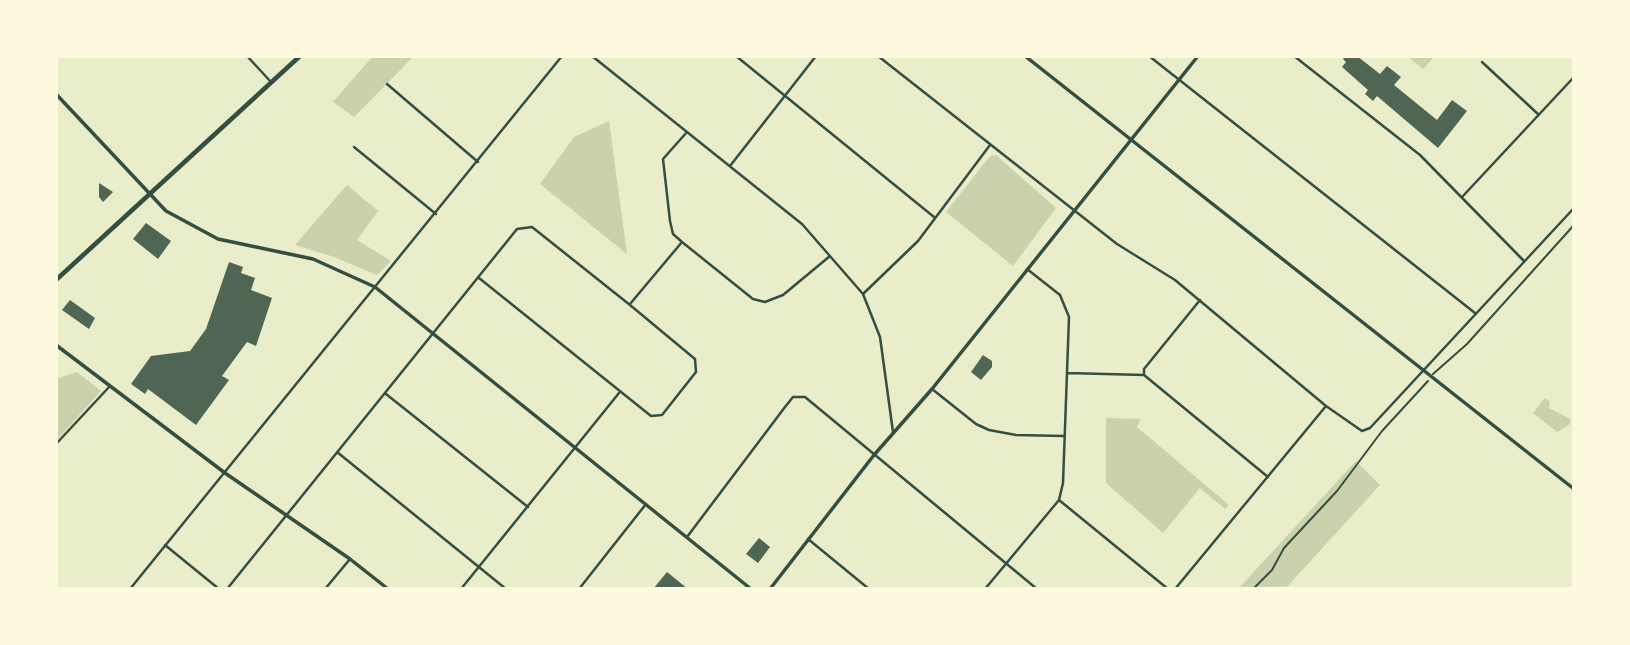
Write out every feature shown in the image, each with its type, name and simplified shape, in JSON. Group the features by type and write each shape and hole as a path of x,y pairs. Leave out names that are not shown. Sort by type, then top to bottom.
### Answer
{"main road":[{"path":"56,280 300,56"}],"street":[{"path":"247,56 271,82"},
{"path":"130,589 562,56"},
{"path":"592,56 802,224 863,294 880,337 893,434"},
{"path":"736,56 934,217"},
{"path":"730,166 816,56"},
{"path":"878,56 1117,244 1175,280 1352,426 1365,430 1574,208"},
{"path":"1025,56 1574,489"},
{"path":"1149,56 1475,313"},
{"path":"770,589 874,455 932,389 1198,56"},
{"path":"1294,56 1420,155 1524,261"},
{"path":"1482,62 1539,115"},
{"path":"1463,196 1574,77"},
{"path":"387,85 478,162"},
{"path":"56,94 149,195 184,223 218,239 313,259 375,286 751,589"},
{"path":"687,132 663,159 670,221 673,234 682,242 753,299 765,302 783,295 831,256"},
{"path":"863,294 918,241 990,145"},
{"path":"354,148 436,214"},
{"path":"227,589 517,229 527,226 630,305 695,359 698,368 659,417 651,416 479,278"},
{"path":"630,305 682,242"},
{"path":"985,589 1059,500 1063,484 1069,317 1060,295 1027,269"},
{"path":"1144,374 1144,369 1200,300"},
{"path":"56,345 225,473 350,559 388,589"},
{"path":"1067,373 1144,374 1268,477"},
{"path":"56,444 110,386"},
{"path":"932,389 976,424 989,430 1016,435 1065,436"},
{"path":"461,589 619,393"},
{"path":"386,394 528,507"},
{"path":"687,537 793,397 805,397 1037,589"},
{"path":"1175,589 1326,406"},
{"path":"337,452 506,589"},
{"path":"1059,500 1168,589"},
{"path":"579,589 646,504"},
{"path":"808,540 869,589"},
{"path":"165,545 219,589"},
{"path":"325,589 350,559"}],"path":[{"path":"1253,589 1272,570 1281,552 1337,491 1382,431 1432,376 1467,344 1574,225"}],"green space":[{"path":"373,56 414,56 354,117 333,102"},
{"path":"1407,56 1435,56 1423,69"},
{"path":"609,121 627,254 540,184 574,137"},
{"path":"996,155 1056,208 1013,266 946,212 990,156"},
{"path":"347,185 378,211 357,240 391,261 377,275 334,257 295,245"},
{"path":"77,372 101,391 56,441 56,379"},
{"path":"1545,398 1550,402 1549,408 1570,419 1570,424 1557,432 1533,413"},
{"path":"1106,418 1141,419 1137,427 1229,505 1225,509 1200,488 1163,533 1106,483"},
{"path":"1356,461 1380,485 1285,589 1238,589"}],"building":[{"path":"1345,56 1357,56 1380,74 1387,66 1401,77 1394,85 1437,120 1452,100 1467,111 1438,148 1377,96 1373,101 1365,94 1368,90 1342,67 1346,62 1343,59"},
{"path":"99,183 113,192 103,202 99,197"},
{"path":"146,223 171,241 158,259 133,239"},
{"path":"229,262 243,267 241,273 255,278 251,290 272,298 256,346 247,342 222,376 229,380 196,425 148,389 145,394 131,384 151,356 190,351 206,329"},
{"path":"70,300 95,318 89,329 62,310"},
{"path":"983,355 992,361 992,367 981,380 971,372"},
{"path":"759,538 770,547 758,563 746,554"},
{"path":"667,572 688,589 653,589"}]}
